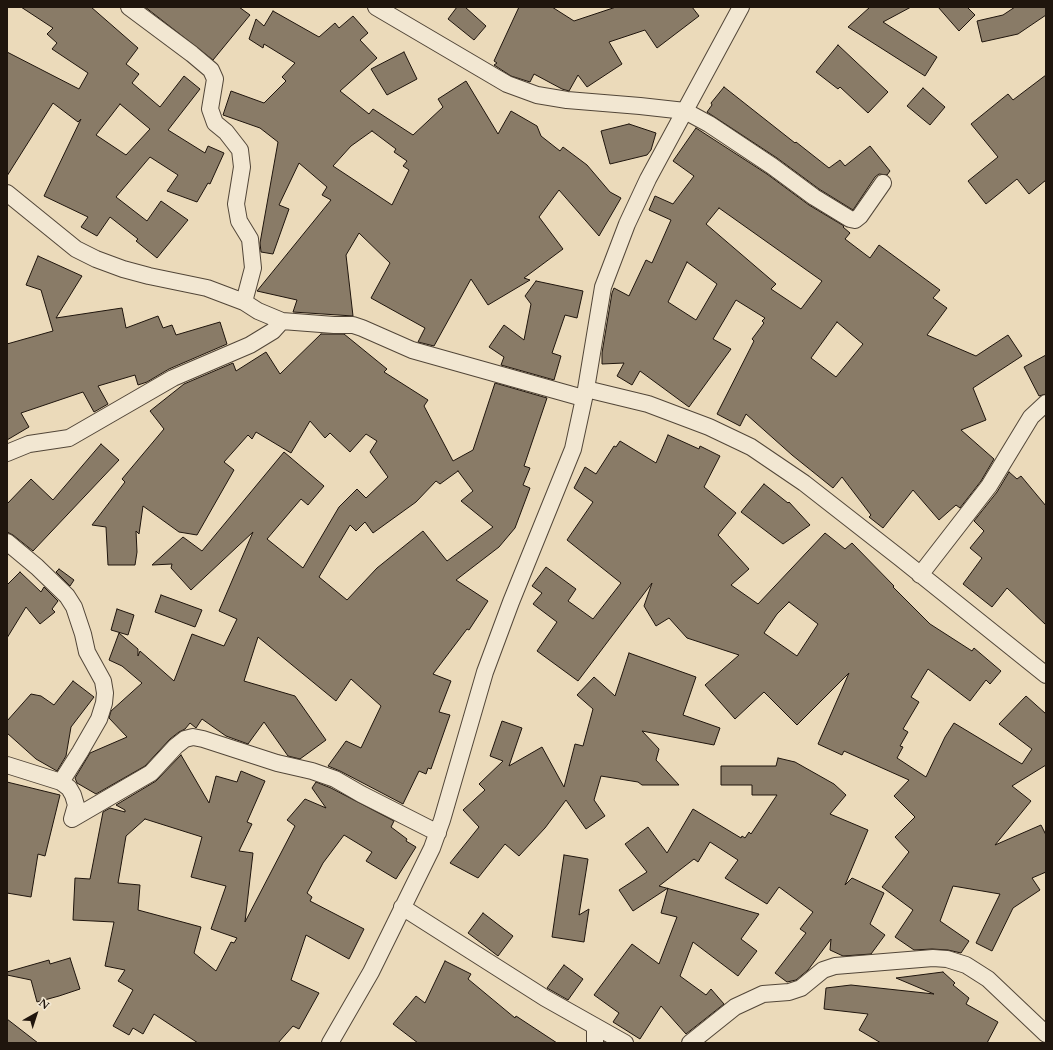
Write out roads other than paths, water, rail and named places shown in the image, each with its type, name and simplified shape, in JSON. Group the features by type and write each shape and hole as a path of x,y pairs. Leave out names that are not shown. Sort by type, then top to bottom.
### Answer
{"street":[{"path":"129,7 211,70 215,79 210,109 215,123 226,132 240,150 242,167 236,204 239,221 250,239 253,268 244,302"},
{"path":"376,7 506,84 537,95 568,100 607,102 684,111 709,124 772,166 814,197 850,219 855,220 860,216 883,183"},
{"path":"330,1043 371,972 438,833 485,672 511,602 573,449 603,287 627,224 645,185 741,7"},
{"path":"7,193 76,249 96,259 149,276 207,288 244,302 258,311 282,322 353,325 381,335 412,350 584,394 648,404 709,427 751,447 804,483 1046,675"},
{"path":"7,453 29,444 69,438 173,378 250,345 273,331 282,322"},
{"path":"920,575 989,486 1031,417 1046,403"},
{"path":"7,542 37,567 67,596 74,607 84,634 87,652 103,681 105,692 104,703 99,720 61,782"},
{"path":"7,765 61,782 69,788 76,805 72,819 151,773 176,746 193,737 335,779 361,794 438,833"},
{"path":"402,907 546,998 625,1043"},
{"path":"690,1043 735,1007 763,994 789,992 801,988 823,970 834,966 933,958 966,965 988,979 1046,1034"},
{"path":"595,1043 596,1026"}]}
